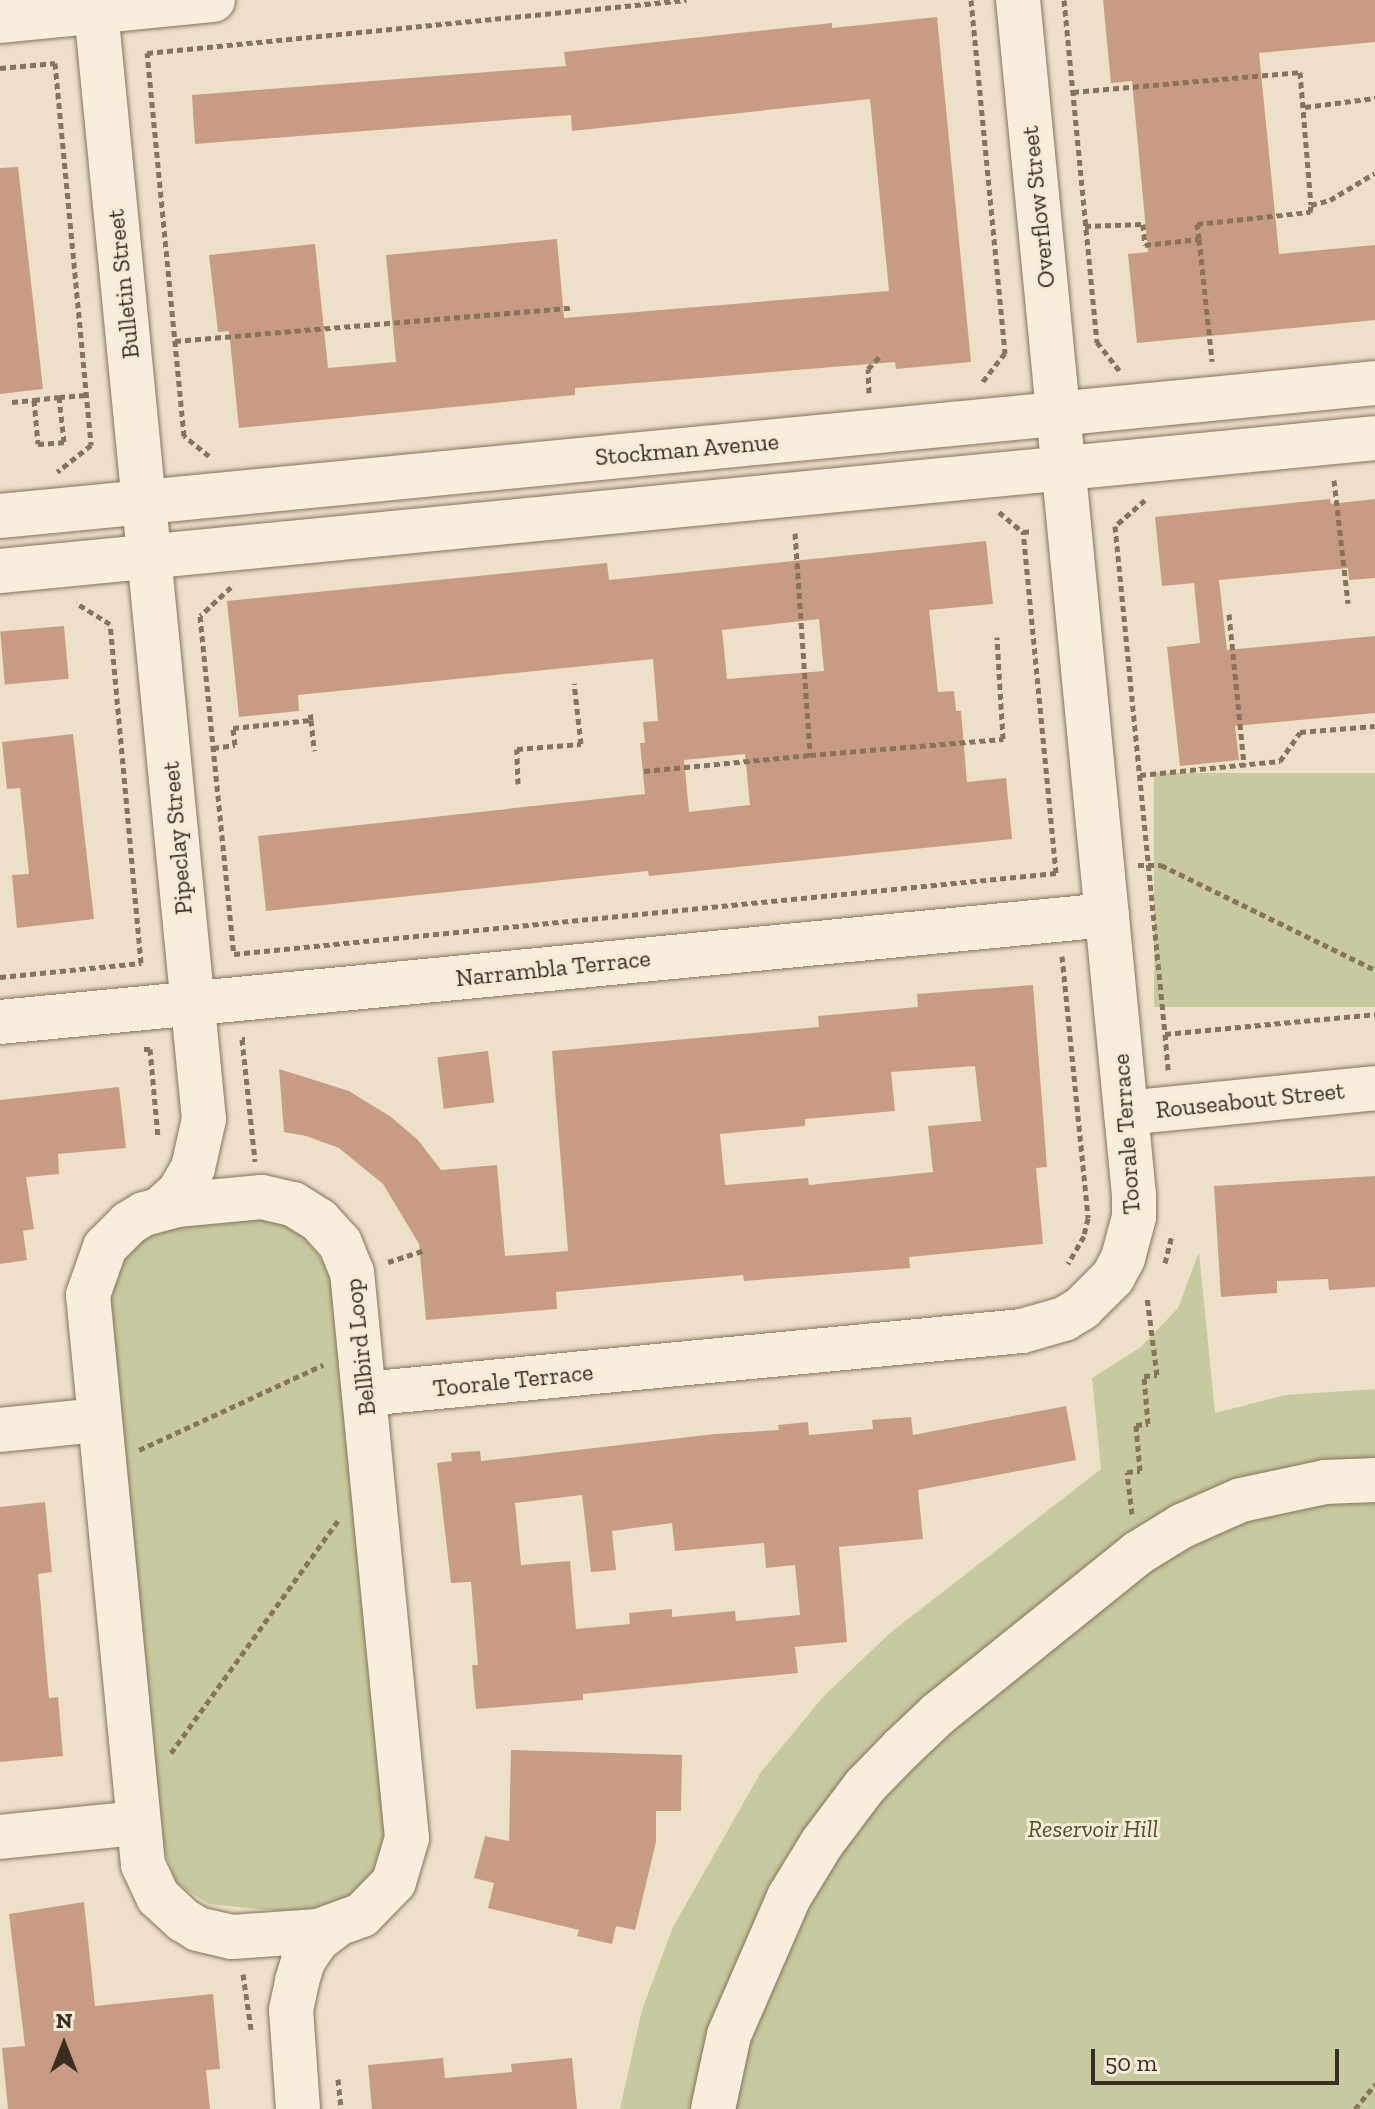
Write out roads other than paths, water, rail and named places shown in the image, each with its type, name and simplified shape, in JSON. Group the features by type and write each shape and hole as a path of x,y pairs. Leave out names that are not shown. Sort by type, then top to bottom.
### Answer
{"street":[{"path":"0,21 96,6 213,0"},
{"name":"Overflow Street","path":"1018,0 1058,413"},
{"name":"Bulletin Street","path":"96,6 149,556"},
{"name":"Stockman Avenue","path":"0,516 1375,383"},
{"name":"Toorale Terrace","path":"363,1374 1022,1331 1064,1319 1106,1286 1131,1238 1134,1195 1058,413"},
{"path":"0,571 1375,438"},
{"name":"Pipeclay Street","path":"149,556 204,1119 222,1166 237,1186 264,1180"},
{"name":"Narrambla Terrace","path":"0,1022 193,1004 1061,939 1107,915"},
{"name":"Rouseabout Street","path":"1126,1113 1375,1088"},
{"name":"Pipeclay Street","path":"161,1208 179,1192 193,1168 204,1119"},
{"name":"Bellbird Loop","path":"264,1180 307,1211 340,1243 352,1272 407,1838 401,1868 385,1895 362,1915 333,1928 233,1956 183,1920 158,1897 143,1865 88,1313 91,1278 105,1247 137,1218 161,1208 264,1180"},
{"path":"0,1430 99,1420"},
{"path":"713,2109 729,2035 767,1940 822,1843 856,1797 938,1714 1138,1553 1182,1526 1241,1500 1325,1482 1375,1480"},
{"path":"0,1837 138,1823"},
{"path":"298,2109 291,2010 303,1961 317,1940 333,1928"},
{"path":"233,1956 254,1947 269,1965 291,2010"}],"park label":[{"name":"Reservoir Hill","path":"1093,1829"}]}
